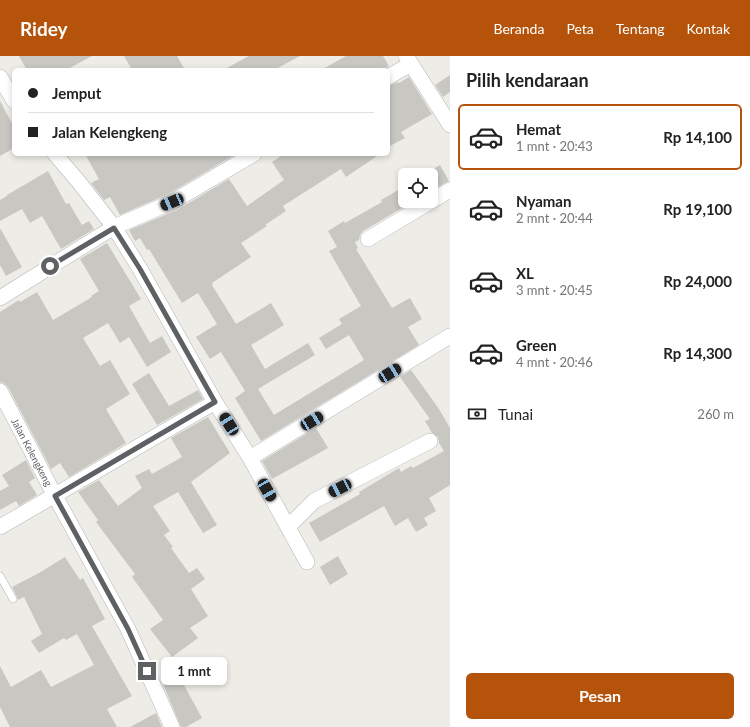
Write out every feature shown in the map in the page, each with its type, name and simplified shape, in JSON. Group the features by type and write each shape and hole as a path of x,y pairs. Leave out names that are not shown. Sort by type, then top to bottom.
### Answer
{"street":[{"path":"390,74 408,60 448,115"},
{"path":"0,77 12,98"},
{"path":"57,156 114,228 140,269 215,402 250,458 307,562"},
{"path":"0,298 114,228 172,202 251,156"},
{"path":"368,239 450,190"},
{"path":"250,458 450,336"},
{"name":"Jalan Kelengkeng","path":"0,391 55,496 128,629 172,727"},
{"path":"0,526 55,496 215,402"},
{"path":"288,527 314,501 430,441"}],"lane":[{"path":"0,576 13,600"}],"building":[{"path":"19,56 92,56 70,68 26,68"},
{"path":"124,56 177,56 184,68 131,68"},
{"path":"249,56 300,56 278,68 227,68"},
{"path":"346,56 383,56 389,66 386,68 325,68"},
{"path":"450,75 450,92 443,97 435,85"},
{"path":"409,77 432,114 401,132 405,138 390,146 390,85 398,82 399,83"},
{"path":"0,101 12,123 12,149 0,156"},
{"path":"86,156 233,156 168,194 120,215 110,197 104,200 91,183 99,179"},
{"path":"281,156 377,156 346,177 341,169 283,206 286,211 265,225 267,226 241,243 251,257 212,283 236,324 271,303 284,325 251,345 265,369 308,343 315,355 258,389 274,415 364,360 349,335 326,349 319,338 342,324 339,319 361,306 329,251 337,247 328,231 344,221 345,223 382,202 381,200 398,190 398,208 402,208 363,231 359,240 355,242 358,248 356,249 392,308 410,298 422,319 408,327 419,345 261,441 235,398 245,391 221,352 210,359 196,337 217,324 198,293 182,303 149,249 147,250 140,238 135,241 129,230 177,210 229,179 247,206 284,180 272,162"},
{"path":"440,165 449,181 438,187 438,168 435,168"},
{"path":"48,171 66,204 69,203 82,225 89,221 94,229 61,249 42,216 30,223 22,209 0,221 0,200"},
{"path":"0,228 22,267 6,276 0,265"},
{"path":"107,243 141,299 129,306 150,343 162,336 171,352 147,367 129,337 120,343 108,323 83,338 100,366 110,360 130,394 106,409 126,443 69,477 60,463 51,469 8,387 4,383 0,382 0,312 19,300 20,302 37,292 53,320 92,297 91,296 99,291 80,259"},
{"path":"411,370 439,409 450,428 450,485 429,498 436,511 424,518 428,525 416,532 408,518 395,526 384,506 320,542 309,523 360,494 359,492 399,468 401,472 411,466 413,468 444,451 439,443 438,437 432,433 425,421 430,419 400,377"},
{"path":"149,373 169,406 198,390 203,399 157,425 132,384"},
{"path":"208,417 230,453 191,482 217,525 203,533 178,492 153,506 170,531 164,535 173,547 171,548 189,573 197,568 205,579 191,589 208,616 190,628 198,638 172,657 150,629 163,620 132,577 135,574 96,522 98,520 78,492 99,480 118,506 142,488 135,476 149,469 152,474 182,457 171,438"},
{"path":"316,428 328,448 272,479 262,461"},
{"path":"26,460 35,478 29,482 37,495 19,506 16,501 0,510 0,491 9,486 2,475"},
{"path":"338,556 348,574 330,585 320,567"},
{"path":"65,557 80,580 83,578 105,619 92,626 132,696 107,709 117,727 10,727 0,707 0,666 11,687 41,670 51,687 94,665 77,634 66,640 64,638 39,653 31,641 42,634 24,597 18,600 12,587"},
{"path":"179,676 202,718 186,727 181,727 163,684"},
{"path":"156,713 162,727 130,727"}],"route":[{"path":"50,266 114,228 140,269 215,402 55,496 128,629 147,671"}]}
